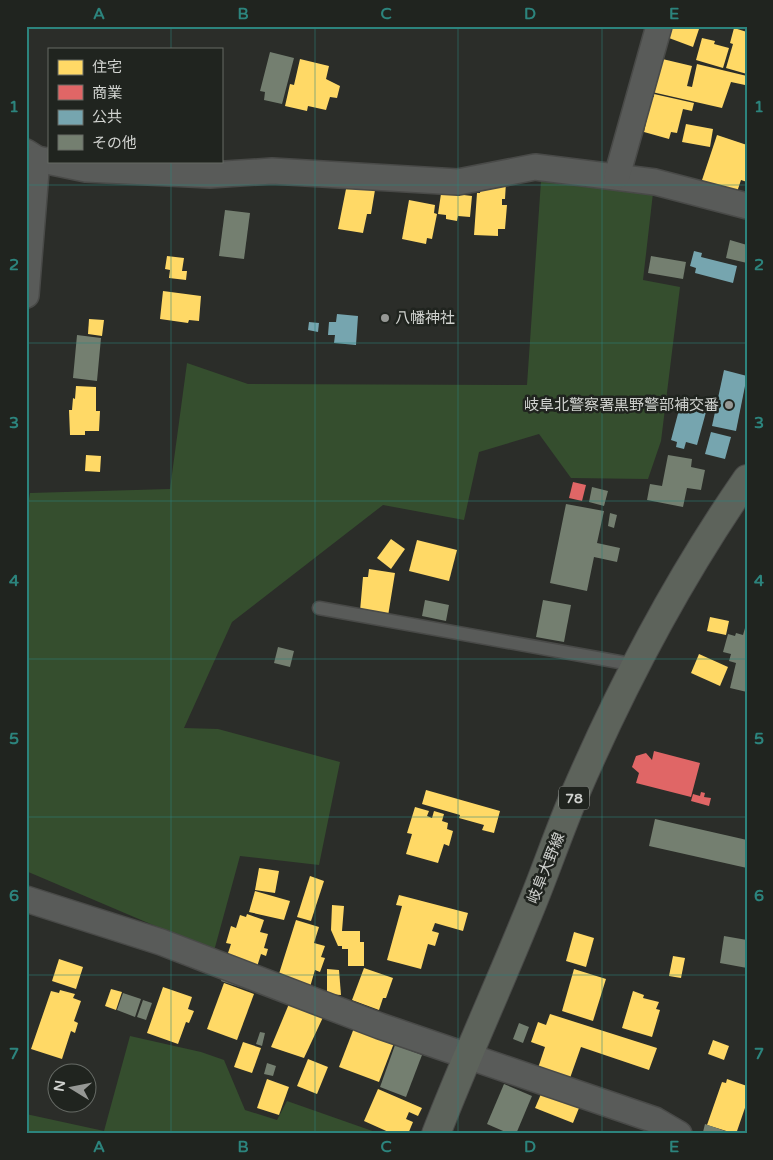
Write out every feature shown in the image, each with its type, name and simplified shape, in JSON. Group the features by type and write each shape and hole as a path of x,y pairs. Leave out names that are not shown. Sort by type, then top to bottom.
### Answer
{"main road":[{"name":"岐阜大野線","path":"436,1134 466,1057 525,921 575,794 636,665 714,527 747,480"}],"street":[{"path":"617,176 659,26"},
{"path":"26,296 32,155 48,159"},
{"path":"59,162 86,169 210,175 272,171 458,182 535,167 655,182 747,206"},
{"path":"26,898 160,942 466,1057 655,1120 678,1134"}],"lane":[{"path":"318,608 636,665"}],"green space":[{"path":"541,181 653,193 643,280 680,287 661,441 648,479 571,478 539,434 479,452 464,520 383,505 232,622 184,728 218,729 340,762 319,865 240,856 214,951 26,871 26,517 30,493 170,489 187,363 248,384 527,385"},
{"path":"130,1036 201,1052 224,1060 245,1110 277,1120 287,1101 381,1134 26,1134 26,1114 104,1131"}],"building: 住宅":[{"path":"664,26 700,26 693,47 661,35"},
{"path":"734,28 747,32 747,74 726,68 733,44 730,43"},
{"path":"702,38 715,41 714,44 729,48 723,68 696,60"},
{"path":"654,57 692,66 687,86 692,87 697,64 747,76 745,85 731,82 722,108 652,92"},
{"path":"300,59 329,66 326,79 340,86 337,98 330,97 326,110 308,106 307,111 285,106 290,84 294,85"},
{"path":"654,94 694,103 692,111 683,109 677,133 671,132 669,139 644,132 647,118 643,117 648,96 654,97"},
{"path":"686,124 713,129 710,147 682,142"},
{"path":"717,135 747,145 747,182 741,180 735,198 700,186"},
{"path":"506,182 505,199 502,199 502,205 507,205 505,229 498,229 498,236 474,235 477,193 480,193 481,186"},
{"path":"347,184 375,190 371,214 367,214 363,233 338,229"},
{"path":"442,187 455,194 472,196 470,217 458,216 457,221 446,219 446,215 438,214"},
{"path":"409,200 435,205 434,213 437,214 432,239 427,238 426,244 402,239"},
{"path":"167,256 184,258 182,271 187,271 186,280 169,278 170,270 165,269"},
{"path":"163,291 201,296 199,321 189,320 188,323 160,319"},
{"path":"89,319 104,320 102,336 88,334"},
{"path":"76,386 96,387 96,411 100,411 99,431 85,431 85,435 70,435 69,410 72,410"},
{"path":"86,455 101,456 100,472 85,471"},
{"path":"391,539 405,549 391,569 377,558"},
{"path":"417,540 457,550 449,581 409,571"},
{"path":"369,569 395,573 388,616 360,611 363,577 368,577"},
{"path":"710,617 729,621 726,635 707,631"},
{"path":"699,654 728,667 720,686 691,673"},
{"path":"426,790 500,811 494,833 482,830 484,825 459,818 460,815 422,804"},
{"path":"415,807 429,811 427,816 432,818 434,811 444,814 442,821 448,823 447,829 453,831 449,846 444,844 438,863 406,854 412,834 407,833"},
{"path":"259,868 279,871 275,893 255,890"},
{"path":"310,876 324,881 311,921 297,917"},
{"path":"255,891 290,901 284,920 249,912"},
{"path":"399,895 468,913 463,931 435,923 432,931 439,933 435,946 428,944 421,969 387,960 402,906 396,905"},
{"path":"332,905 344,906 342,931 360,931 360,942 364,942 364,966 348,966 348,949 342,949 342,946 338,946 331,930"},
{"path":"247,914 264,920 260,932 268,934 264,948 268,949 266,956 261,954 256,970 226,959 231,944 226,943 231,926 236,928 240,915 246,917"},
{"path":"296,920 319,927 314,943 325,946 321,957 325,958 320,972 315,970 310,987 278,977"},
{"path":"574,932 594,938 586,967 566,961"},
{"path":"673,956 685,958 681,978 669,976"},
{"path":"59,959 83,967 76,989 52,981"},
{"path":"364,968 393,978 386,998 383,998 379,1010 352,1000"},
{"path":"327,969 339,970 341,995 327,994"},
{"path":"574,969 606,979 593,1021 562,1011"},
{"path":"224,983 254,994 237,1040 207,1029"},
{"path":"163,987 192,997 188,1009 194,1011 189,1023 186,1022 178,1044 147,1033"},
{"path":"111,989 122,992 116,1010 105,1006"},
{"path":"60,990 75,994 73,998 81,1001 74,1021 78,1023 75,1033 71,1031 62,1059 31,1049 51,991 59,993"},
{"path":"633,991 644,995 643,998 659,1002 656,1009 660,1010 652,1037 622,1028"},
{"path":"291,999 325,1013 304,1058 271,1047"},
{"path":"550,1014 657,1048 649,1070 581,1047 570,1078 538,1068 545,1047 531,1042 538,1022 546,1025"},
{"path":"354,1028 394,1043 379,1082 339,1067"},
{"path":"713,1040 729,1046 724,1060 708,1054"},
{"path":"243,1042 261,1048 252,1073 234,1067"},
{"path":"308,1059 328,1067 317,1094 297,1086"},
{"path":"267,1079 289,1087 279,1115 257,1108"},
{"path":"727,1079 747,1086 747,1102 736,1134 707,1125 722,1082 726,1083"},
{"path":"378,1089 422,1108 418,1116 409,1112 406,1119 413,1122 408,1134 393,1134 364,1121"},
{"path":"541,1094 579,1108 573,1123 535,1108"}],"building: 商業":[{"path":"573,482 586,485 582,501 569,498"},
{"path":"654,751 700,763 691,797 636,783 639,773 632,767 636,756 646,753 652,760"},
{"path":"701,792 705,793 704,797 711,798 709,806 691,801 693,794 700,796"}],"building: 公共":[{"path":"694,251 702,253 701,257 737,266 733,283 695,273 696,268 690,266"},
{"path":"337,314 358,316 356,345 334,343 335,335 328,335 329,322 336,322"},
{"path":"309,322 319,323 318,332 308,330"},
{"name":"岐阜北警察署黒野警部補交番","path":"724,370 747,376 736,431 712,426"},
{"path":"695,399 708,402 706,410 693,407"},
{"path":"680,406 706,412 697,445 686,442 684,449 676,447 677,442 671,440"},
{"path":"711,432 731,437 725,459 705,454"}],"building: その他":[{"path":"270,52 294,58 282,104 264,100 265,92 260,91"},
{"path":"225,210 250,213 244,259 219,256"},
{"path":"730,240 747,245 747,263 726,258"},
{"path":"651,256 686,262 683,279 648,273"},
{"path":"77,335 101,338 97,381 73,378"},
{"path":"668,455 692,459 691,467 705,470 701,490 687,488 683,507 647,500 650,484 662,486"},
{"path":"592,487 608,491 604,506 589,502"},
{"path":"566,504 604,511 597,543 620,548 617,562 594,557 587,591 550,583"},
{"path":"610,513 617,515 614,528 608,526"},
{"path":"425,600 449,605 446,621 422,616"},
{"path":"543,600 571,605 564,642 536,637"},
{"path":"747,621 747,692 730,688 736,663 729,661 731,654 723,652 728,634 735,636 736,633 743,635"},
{"path":"278,647 294,651 290,667 274,663"},
{"path":"655,819 747,840 747,868 649,846"},
{"path":"724,936 747,940 747,968 720,963"},
{"path":"223,977 250,986 249,990 221,981"},
{"path":"123,993 141,999 135,1017 117,1010"},
{"path":"143,1000 152,1003 146,1020 137,1017"},
{"path":"519,1023 529,1027 523,1043 513,1039"},
{"path":"260,1032 265,1033 262,1046 256,1044"},
{"path":"395,1045 422,1055 406,1097 380,1087"},
{"path":"267,1063 276,1066 273,1076 264,1074"},
{"path":"504,1084 532,1096 516,1134 510,1134 487,1124"},
{"path":"705,1124 731,1133 731,1134 703,1132"}],"place":[{"name":"八幡神社","path":"385,318"},
{"name":"岐阜北警察署黒野警部補交番","path":"729,405"}]}
